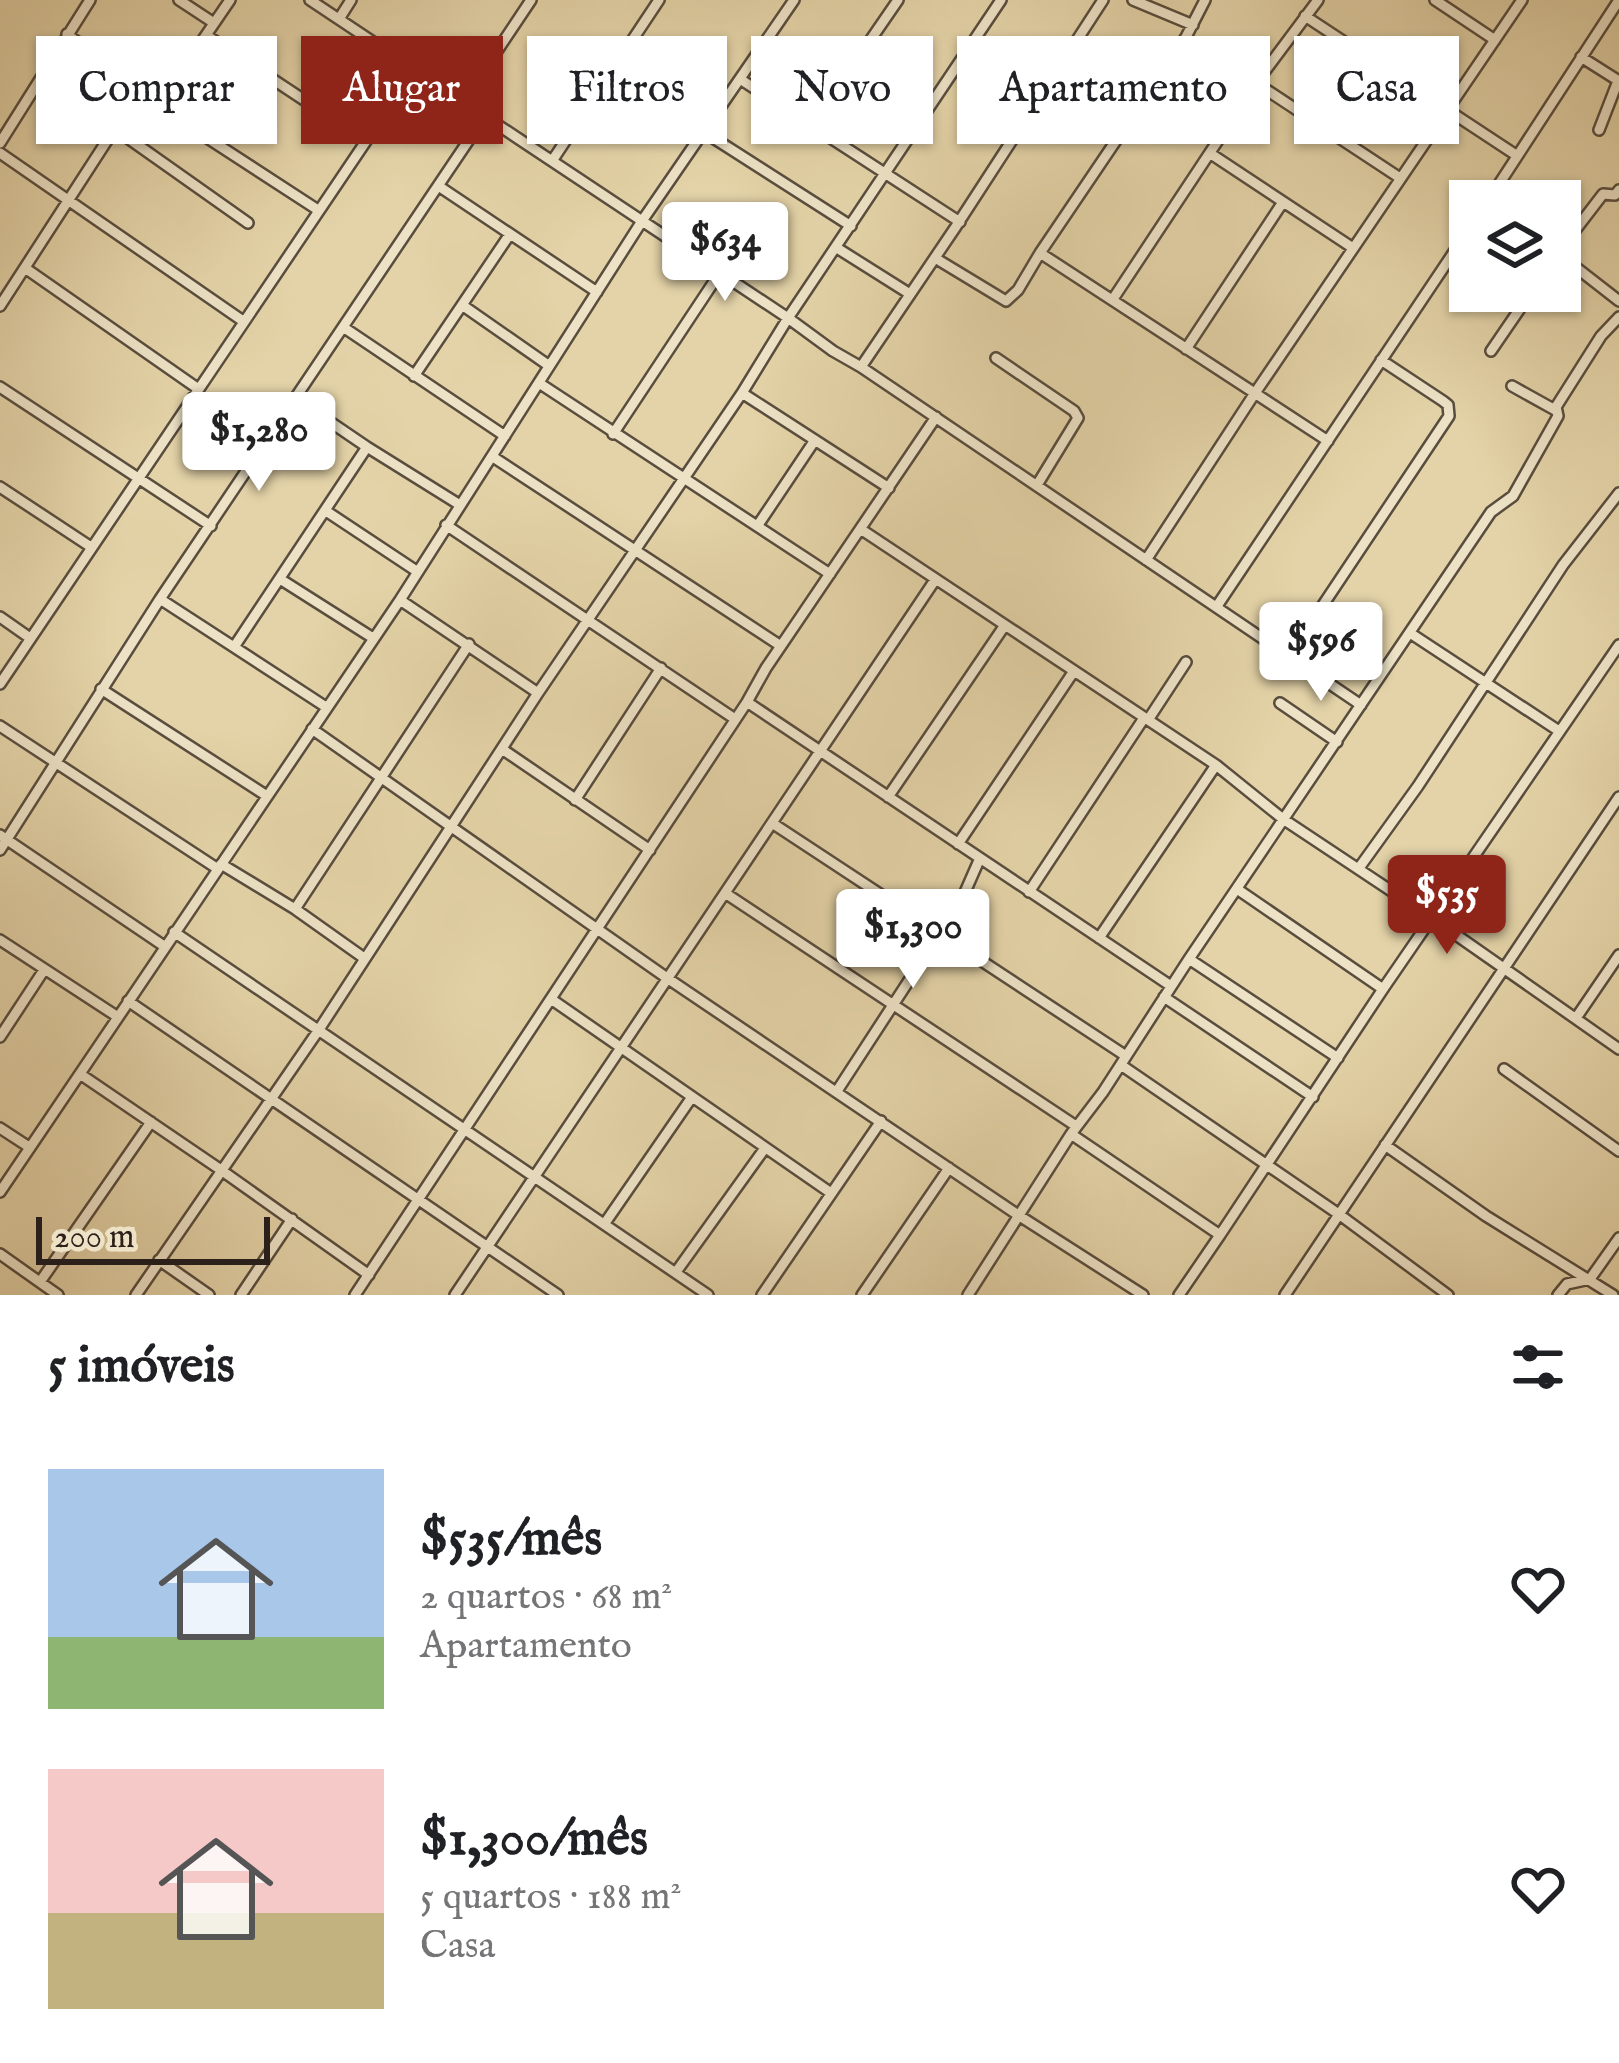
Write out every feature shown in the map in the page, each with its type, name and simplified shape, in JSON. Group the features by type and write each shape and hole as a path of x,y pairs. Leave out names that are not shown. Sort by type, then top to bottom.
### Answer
{"street":[{"path":"0,143 90,0"},
{"path":"179,0 214,23"},
{"path":"230,0 206,35 301,97"},
{"path":"310,0 363,36"},
{"path":"339,20 351,0"},
{"path":"503,42 531,0"},
{"path":"552,161 659,0"},
{"path":"873,36 898,0"},
{"path":"136,1295 317,1031 1001,0"},
{"path":"862,367 1103,0"},
{"path":"1133,0 1193,25"},
{"path":"935,258 1006,302 1193,25 1205,0"},
{"path":"1270,64 1318,0"},
{"path":"1436,0 1495,40"},
{"path":"1459,92 1522,0"},
{"path":"1501,180 1619,0"},
{"path":"727,98 788,2"},
{"path":"1305,16 1336,36"},
{"path":"1581,57 1619,81 1599,130"},
{"path":"740,79 751,86"},
{"path":"1270,92 1400,178"},
{"path":"1459,117 1516,154"},
{"path":"503,128 1361,705"},
{"path":"0,306 105,144"},
{"path":"136,144 248,223"},
{"path":"217,144 318,210"},
{"path":"0,684 363,144"},
{"path":"164,946 2,842 467,144"},
{"path":"0,1192 400,600 548,365 696,144"},
{"path":"723,144 851,226"},
{"path":"841,144 960,222"},
{"path":"1113,299 1216,144"},
{"path":"1146,560 1423,144"},
{"path":"0,153 243,321"},
{"path":"1210,154 1353,248"},
{"path":"440,187 597,292"},
{"path":"1581,224 1603,194 1618,194"},
{"path":"1186,350 1282,202"},
{"path":"414,376 510,234"},
{"path":"837,248 910,294"},
{"path":"1040,253 1328,441"},
{"path":"1217,606 1449,260"},
{"path":"25,268 197,388"},
{"path":"1581,270 1619,301"},
{"path":"613,434 719,274"},
{"path":"462,305 548,365"},
{"path":"1491,351 1518,312"},
{"path":"986,1295 970,1291 1018,1215 1491,512 1513,496 1558,416 1556,407 1619,317"},
{"path":"343,327 505,436"},
{"path":"996,358 1078,418 1037,485"},
{"path":"1289,656 1449,416 1448,405 1381,360"},
{"path":"538,383 830,574"},
{"path":"1512,386 1557,411"},
{"path":"0,387 211,526"},
{"path":"742,393 889,488"},
{"path":"295,398 460,505"},
{"path":"355,1295 936,417"},
{"path":"758,525 815,440"},
{"path":"234,647 367,447"},
{"path":"493,457 781,646"},
{"path":"0,487 92,548"},
{"path":"1359,868 1563,566 1619,493"},
{"path":"326,511 418,572"},
{"path":"446,525 735,719"},
{"path":"862,530 1216,765 1283,819 1619,1049"},
{"path":"280,579 373,638"},
{"path":"455,1295 934,580"},
{"path":"160,599 326,707"},
{"path":"400,600 538,693"},
{"path":"0,617 30,638"},
{"path":"888,797 1005,625"},
{"path":"1410,633 1559,731"},
{"path":"295,910 469,644"},
{"path":"1179,1295 1619,645"},
{"path":"1029,892 1186,662"},
{"path":"575,800 661,668"},
{"path":"958,844 1074,671"},
{"path":"101,689 267,796"},
{"path":"747,702 1099,938 1312,1096"},
{"path":"1280,703 1337,742"},
{"path":"0,726 364,958"},
{"path":"311,729 667,978 1143,1295"},
{"path":"502,749 650,850"},
{"path":"1099,938 1216,765"},
{"path":"1304,1295 1288,1291 1619,797"},
{"path":"772,823 1124,1061 1448,1295"},
{"path":"837,1091 962,898 980,858"},
{"path":"1237,889 1383,989"},
{"path":"725,893 892,1004 1220,1235"},
{"path":"174,932 708,1295"},
{"path":"0,940 118,1017"},
{"path":"1576,1018 1619,955"},
{"path":"1189,959 1338,1058"},
{"path":"0,1037 44,970"},
{"path":"551,999 831,1193"},
{"path":"128,1001 558,1295"},
{"path":"1504,1070 1619,1151"},
{"path":"80,1074 369,1276"},
{"path":"604,1223 692,1097"},
{"path":"762,1295 881,1121"},
{"path":"40,1282 151,1122"},
{"path":"0,1128 29,1148"},
{"path":"1384,1144 1486,1216 1612,1295"},
{"path":"676,1272 765,1148"},
{"path":"862,1295 949,1168"},
{"path":"241,1295 292,1219"},
{"path":"1558,1295 1567,1284 1590,1279 1619,1238"},
{"path":"0,1254 58,1295"},
{"path":"159,1260 209,1295"}]}
